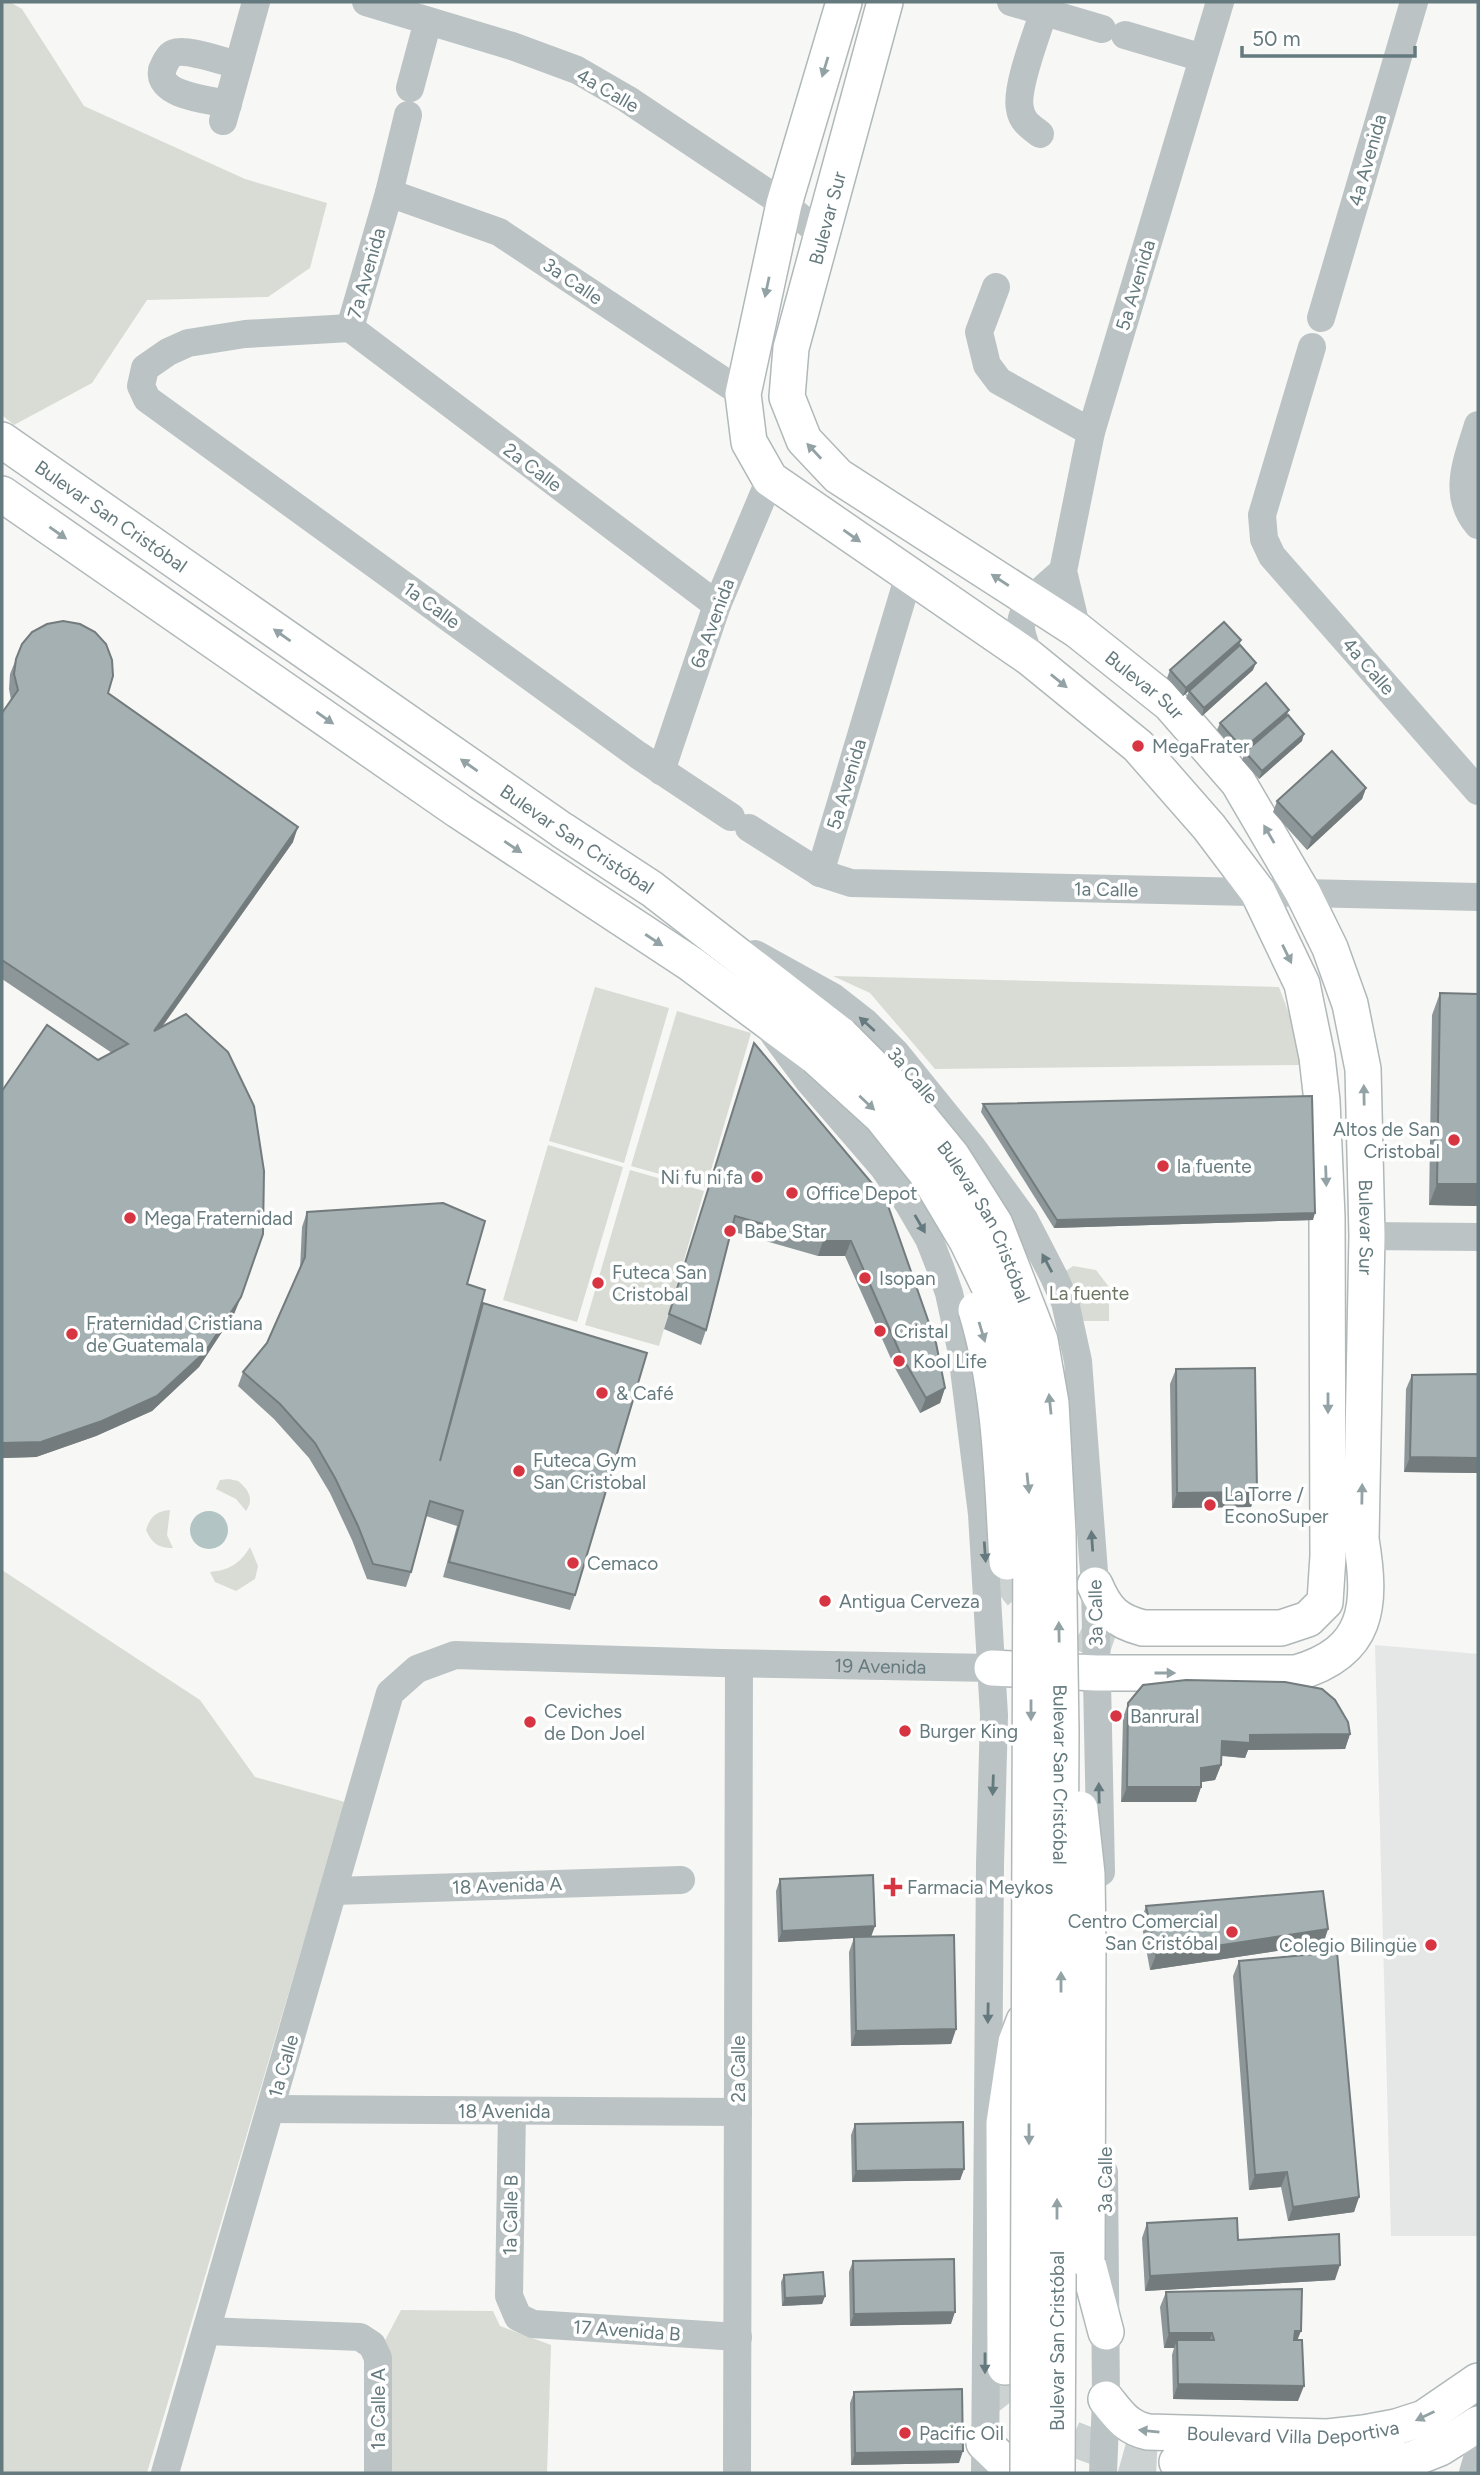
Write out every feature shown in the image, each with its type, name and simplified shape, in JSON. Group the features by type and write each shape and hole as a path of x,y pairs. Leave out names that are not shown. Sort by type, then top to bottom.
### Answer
{"main road":[{"name":"Bulevar Sur","path":"844,2 784,204 743,394 749,442 770,479 1030,657 1138,746 1209,827 1258,892 1302,984 1317,1057 1322,1101 1327,1230 1328,1556 1325,1602 1308,1619 1281,1628 1143,1628 1128,1624 1116,1616 1104,1605 1095,1585"},
{"name":"Bulevar Sur","path":"885,2 791,348 787,397 804,440 838,476 1077,631 1170,704 1238,782 1303,893 1330,948 1350,1004 1363,1069 1367,1236 1361,1539 1368,1579 1364,1610 1356,1632 1340,1653"},
{"name":"Bulevar San Cristóbal","path":"2,440 693,920 829,1046 907,1101 952,1156 995,1224 1040,1340 1051,1403 1058,1533 1061,1733 1057,2473"},
{"name":"Bulevar San Cristóbal","path":"2,494 514,848 691,964 761,1017 829,1046 927,1174 967,1241 1001,1311 1015,1360 1031,1511 1027,2473"},
{"path":"967,1241 972,1299 987,1346 997,1410 1007,1562"},
{"path":"1128,1650 1294,1647 1311,1644 1327,1631 1343,1609 1361,1539"},
{"name":"19 Avenida","path":"992,1668 1096,1673 1296,1673 1319,1667 1340,1653"},
{"path":"1061,1733 1082,1819 1087,1874 1087,2260 1106,2332"},
{"path":"1004,2367 1004,2123 1016,2042 1030,2004"},
{"name":"Boulevard Villa Deportiva","path":"1106,2399 1124,2422 1135,2430 1328,2437 1396,2427 1424,2418 1478,2381"},
{"name":"Boulevard Villa Deportiva","path":"1388,2469 1440,2448 1478,2424"},
{"path":"985,2458 1027,2473"},
{"path":"1177,2462 1388,2469"}],"street":[{"path":"238,65 185,52 174,53 167,59 162,72 164,82 173,91 225,113 256,2"},
{"name":"4a Calle","path":"366,2 512,46 577,70 627,99 784,204 822,235"},
{"path":"1011,2 1203,58"},
{"name":"5a Avenida","path":"1077,631 1063,571 1091,432 1220,2"},
{"name":"4a Avenida","path":"1321,318 1414,2"},
{"path":"1040,134 1027,125 1020,111 1019,95 1044,11"},
{"name":"7a Avenida","path":"141,386 145,369 168,352 188,343 245,334 349,328 389,193 428,21"},
{"name":"3a Calle","path":"389,193 499,232 743,394"},
{"path":"996,287 979,332 987,365 999,381 1091,432"},
{"name":"2a Calle","path":"349,328 716,605"},
{"name":"4a Calle","path":"1312,347 1262,515 1264,539 1272,556 1478,791"},
{"name":"1a Calle","path":"141,386 147,399 662,771 820,873 851,883 1478,897"},
{"path":"1478,425 1465,471 1464,493 1468,513 1478,525"},
{"name":"6a Avenida","path":"662,771 716,605 770,479"},
{"path":"1030,657 1021,625 1032,601 1063,571"},
{"name":"5a Avenida","path":"820,873 909,575"},
{"name":"3a Calle","path":"693,920 833,997 865,1022 896,1053 972,1147 1024,1219 1065,1302 1078,1361 1095,1585 1102,1905 1106,2332 1103,2473"},
{"path":"761,1017 808,1080 883,1167 929,1238 949,1293 962,1353 982,1514 992,1668 994,1759 989,1931 985,2458"},
{"path":"1367,1236 1478,1237"},
{"path":"969,1403 977,1385 985,1377 1006,1370 1078,1361"},
{"name":"19 Avenida","path":"417,1669 455,1655 739,1664 992,1668"},
{"name":"2a Calle","path":"737,2473 739,1664"},
{"name":"1a Calle","path":"165,2473 390,1693 417,1669"},
{"name":"18 Avenida A","path":"333,1891 681,1880"},
{"path":"989,1931 1003,1911 1020,1898 1044,1887 1081,1889 1095,1895 1102,1905"},
{"name":"18 Avenida","path":"271,2109 738,2112"},
{"name":"1a Calle B","path":"512,2112 509,2296 518,2317"},
{"name":"17 Avenida B","path":"518,2317 533,2324 738,2337"},
{"name":"1a Calle A","path":"206,2331 360,2337 372,2345 378,2358 378,2473"},
{"path":"1473,2473 1478,2456"}],"shaded area":[{"path":"209,1511 223,1516 228,1530 223,1544 209,1549 195,1544 190,1530 195,1516"},
{"name":"Colegio Bilingüe","path":"1375,1645 1478,1654 1478,2236 1391,2236"}],"green space":[{"path":"2,2 10,2 22,9 84,106 245,179 327,203 310,268 268,297 147,300 92,383 14,425 2,415"},
{"path":"833,976 1279,987 1304,1065 935,1069 870,993"},
{"path":"595,987 669,1008 624,1163 549,1141"},
{"path":"677,1011 751,1033 706,1187 631,1166"},
{"path":"548,1145 623,1167 577,1322 503,1300"},
{"path":"630,1170 704,1191 659,1346 585,1325"},
{"name":"La fuente","path":"1073,1266 1096,1270 1109,1287 1109,1321 1076,1321 1063,1273"},
{"path":"220,1480 238,1481 247,1491 250,1502 246,1511 236,1499 216,1489"},
{"path":"170,1510 167,1535 173,1548 156,1544 146,1530 154,1516"},
{"path":"250,1547 258,1566 255,1579 236,1591 215,1582 210,1572 233,1565"},
{"path":"2,1570 200,1700 255,1777 345,1802 147,2473 2,2473"},
{"path":"401,2310 493,2311 500,2326 551,2345 547,2473 379,2473 382,2346"}],"building":[{"path":"63,621 80,624 95,632 106,644 112,660 113,676 108,693 298,827 154,1031 186,1014 228,1052 254,1106 264,1171 263,1234 241,1297 205,1352 157,1396 102,1421 41,1442 2,1443 2,1091 47,1025 98,1060 128,1044 2,960 2,713 18,690 14,674 22,644 32,632 47,624"},
{"path":"1224,622 1241,640 1186,688 1170,670"},
{"path":"1240,645 1256,663 1204,708 1189,691"},
{"path":"1266,683 1289,710 1243,749 1220,723"},
{"path":"1288,715 1304,734 1262,771 1245,752"},
{"path":"1332,751 1366,788 1312,838 1277,801"},
{"name":"Altos de San Cristobal","path":"1440,993 1478,994 1478,1184 1437,1184"},
{"path":"754,1043 886,1200 936,1343 945,1388 926,1398 901,1355 851,1241 823,1241 735,1216 706,1330 669,1314"},
{"name":"la fuente","path":"1312,1096 1315,1213 1057,1220 983,1104"},
{"path":"443,1203 485,1221 467,1284 485,1290 440,1461 483,1303 647,1353 575,1595 449,1562 463,1511 430,1501 411,1572 373,1564 335,1478 315,1443 280,1404 243,1372 267,1343 305,1257 307,1212"},
{"path":"1255,1368 1257,1492 1177,1493 1176,1369"},
{"path":"1478,1374 1478,1458 1410,1457 1412,1375"},
{"path":"1186,1680 1285,1682 1322,1689 1335,1700 1348,1722 1350,1734 1250,1735 1250,1743 1222,1741 1221,1765 1201,1768 1201,1787 1127,1787 1128,1703 1143,1685"},
{"path":"873,1875 875,1926 782,1931 780,1879"},
{"name":"Centro Comercial San Cristóbal","path":"1323,1891 1328,1929 1156,1955 1146,1906"},
{"path":"954,1935 956,2029 856,2031 854,1937"},
{"path":"1337,1952 1359,2197 1293,2207 1287,2172 1255,2175 1239,1961"},
{"path":"963,2122 964,2169 856,2171 855,2124"},
{"path":"1237,2218 1238,2240 1339,2234 1340,2265 1150,2276 1147,2223"},
{"path":"954,2259 955,2312 854,2314 853,2261"},
{"path":"823,2272 825,2296 785,2298 784,2275"},
{"path":"1302,2289 1301,2331 1295,2331 1294,2340 1302,2340 1304,2386 1178,2384 1177,2340 1214,2340 1212,2333 1169,2333 1166,2292"},
{"name":"Pacific Oil","path":"962,2389 963,2451 855,2453 854,2392"}],"tunnel":[{"path":"1007,1562 1013,1583 1033,1605 1064,1625 1128,1650"},
{"path":"1005,2367 1006,2387 1014,2402 1045,2425 1086,2444 1124,2456 1144,2461 1177,2462"}],"place":[{"name":"MegaFrater","path":"1138,746"},
{"name":"Altos de San Cristobal","path":"1454,1140"},
{"name":"la fuente","path":"1163,1166"},
{"name":"Ni fu ni fa","path":"757,1177"},
{"name":"Office Depot","path":"792,1193"},
{"name":"Mega Fraternidad","path":"130,1218"},
{"name":"Babe Star","path":"730,1231"},
{"name":"Isopan","path":"865,1278"},
{"name":"Futeca San Cristobal","path":"598,1283"},
{"name":"Cristal","path":"880,1331"},
{"name":"Fraternidad Cristiana de Guatemala","path":"72,1334"},
{"name":"Kool Life","path":"899,1361"},
{"name":"& Café","path":"602,1393"},
{"name":"Futeca Gym San Cristobal","path":"519,1471"},
{"name":"La Torre / EconoSuper","path":"1210,1505"},
{"name":"Cemaco","path":"573,1563"},
{"name":"Antigua Cerveza","path":"825,1601"},
{"name":"Banrural","path":"1116,1716"},
{"name":"Ceviches de Don Joel","path":"530,1722"},
{"name":"Burger King","path":"905,1731"},
{"name":"Farmacia Meykos","path":"893,1887"},
{"name":"Centro Comercial San Cristóbal","path":"1232,1932"},
{"name":"Colegio Bilingüe","path":"1431,1945"},
{"name":"Pacific Oil","path":"905,2433"}]}
